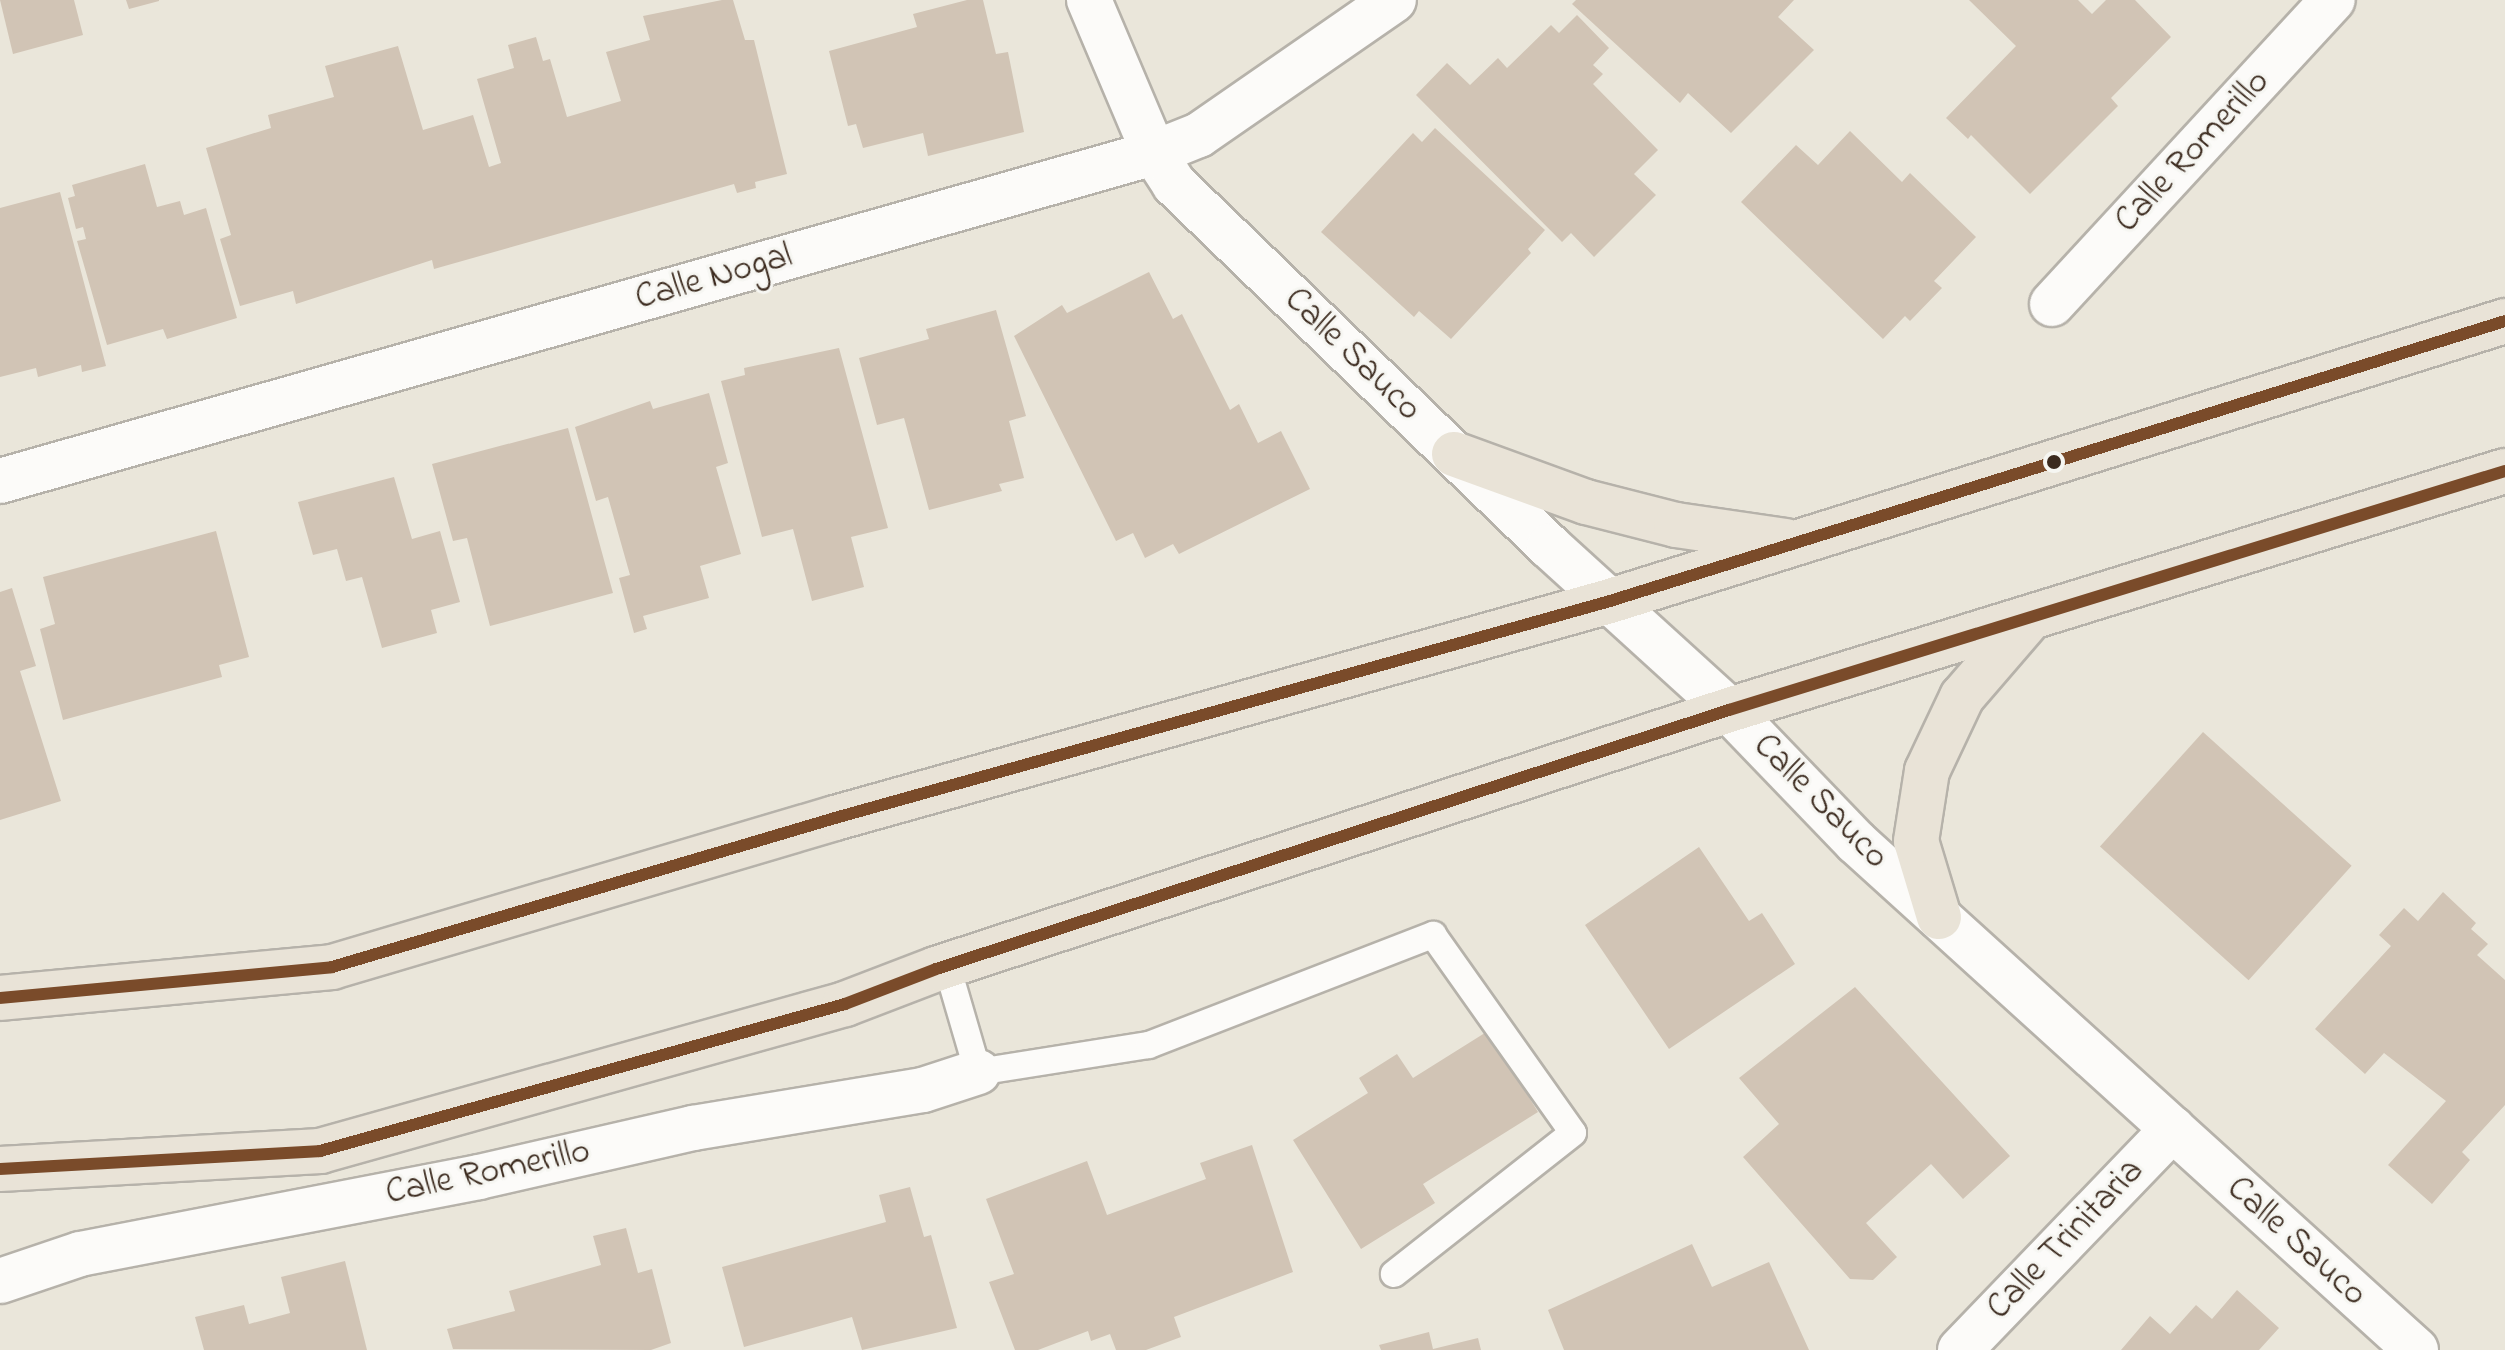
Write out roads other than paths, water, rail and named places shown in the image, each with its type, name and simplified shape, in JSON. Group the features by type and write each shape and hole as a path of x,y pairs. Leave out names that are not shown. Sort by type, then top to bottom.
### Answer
{"main road":[{"path":"0,998 332,967 850,814 1610,601 2505,321"},
{"path":"1454,454 1586,502 1676,525 1796,543"},
{"path":"0,1169 320,1151 845,1004 947,966 1729,710 2505,471"},
{"path":"1939,917 1916,841 1927,771 1962,697 2030,618"}],"street":[{"name":"Calle Sauco","path":"1089,0 1154,153 1174,184 1454,454 1729,710 1856,842 2416,1350"},
{"name":"Calle Nogal","path":"0,481 1154,153 1199,135 1394,0"},
{"name":"Calle Romerillo","path":"2052,304 2333,0"},
{"name":"Calle Romerillo","path":"0,1281 80,1254 479,1177 693,1128 923,1090 978,1072"},
{"name":"Calle Trinitaria","path":"1960,1350 2173,1129"}],"lane":[{"path":"947,966 978,1072 1149,1045 1433,935 1573,1133 1394,1274"}]}
